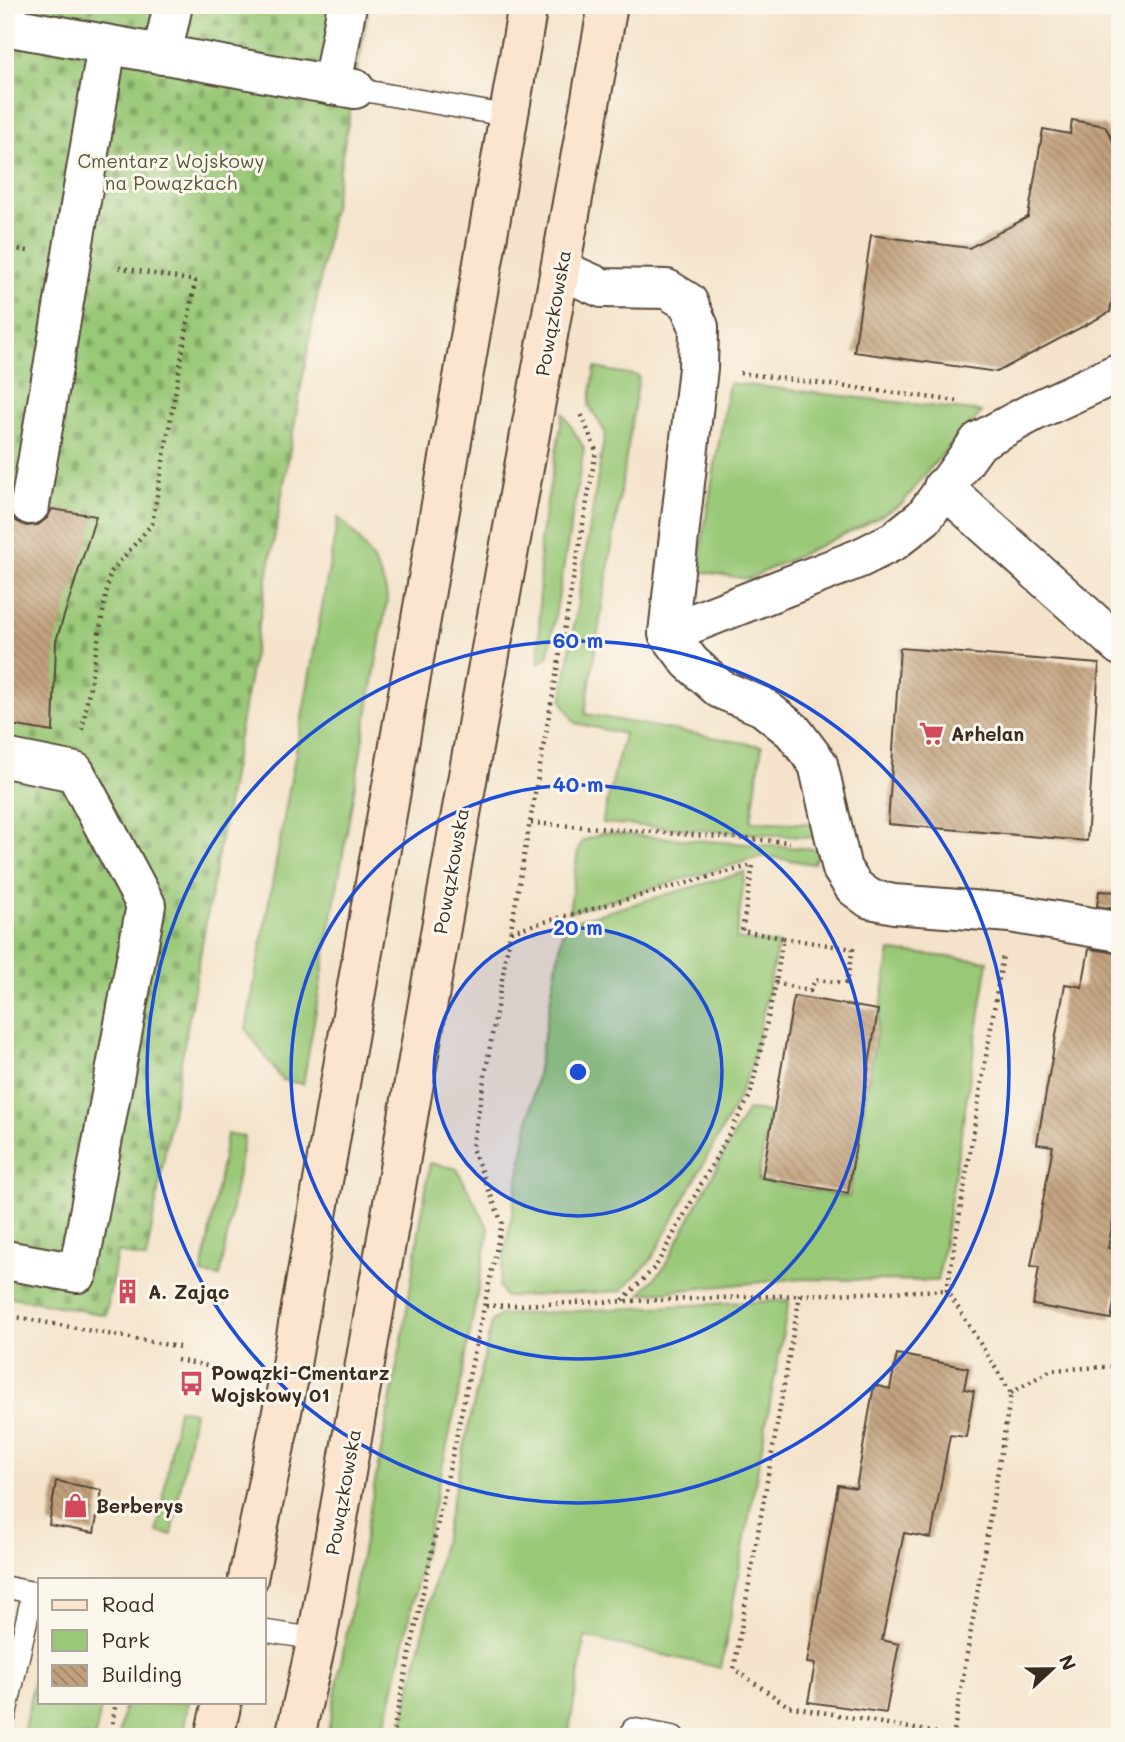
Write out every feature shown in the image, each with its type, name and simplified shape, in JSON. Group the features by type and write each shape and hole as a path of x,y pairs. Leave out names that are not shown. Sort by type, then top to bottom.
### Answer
{"main road":[{"path":"248,1578 288,1382 528,5"},
{"name":"Powązkowska","path":"295,1737 317,1639 454,850 608,5"},
{"path":"215,1737 222,1704"}],"street":[{"path":"162,55 173,5"},
{"path":"5,26 344,87 347,5"},
{"path":"30,505 107,44"},
{"path":"561,270 602,288 667,289 688,302 699,327 698,368 668,633 690,662 720,689 763,707 793,731 818,764 842,869 854,887 870,898 894,904 1010,913 1120,932"},
{"path":"668,633 860,558 894,541 923,517 979,441 1035,411 1120,372"},
{"path":"943,487 1120,646"},
{"path":"5,758 75,772 146,905 78,1273 5,1260"}],"lane":[{"path":"344,87 509,116"},
{"path":"5,1587 36,1593 5,1717"},
{"path":"266,1631 317,1639"},
{"path":"633,1729 674,1737"}],"path":[{"path":"5,247 195,281 152,524 110,573 75,772"},
{"path":"698,368 967,402"},
{"path":"392,1737 502,1223 472,1148 596,452 580,411 582,398"},
{"path":"531,823 836,845"},
{"path":"511,931 753,865 742,931 853,949 846,984 815,980 810,991 776,983"},
{"path":"800,1294 734,1669 788,1706 955,1736 1011,1393 947,1290 1010,913"},
{"path":"623,1300 656,1266 750,1096 776,983 783,938"},
{"path":"486,1306 947,1290"},
{"path":"189,1292 226,1298"},
{"path":"5,1315 179,1347"},
{"path":"177,1360 214,1367"},
{"path":"1011,1393 1051,1370 1120,1366"},
{"path":"110,1737 116,1704"}],"green space":[{"name":"Cmentarz Wojskowy na Powązkach","path":"5,5 369,5 146,1259 117,1252 106,1315 5,1296"},
{"path":"595,368 639,376 585,714 762,746 751,821 815,824 816,838 602,823 624,734 575,723 562,701 605,432 589,405"},
{"path":"729,383 982,412 930,468 902,504 862,526 748,579 697,571"},
{"path":"563,413 584,448 548,657 539,663 540,540"},
{"path":"338,518 370,556 382,580 387,601 303,1084 282,1080 246,1029"},
{"path":"603,833 814,849 819,853 813,864 764,856 569,912 578,850 582,841"},
{"path":"745,872 736,939 778,944 751,1067 732,1111 651,1260 621,1291 505,1297 499,1286 564,924"},
{"path":"890,951 988,961 938,1281 793,1279 640,1294 663,1269 747,1110 770,1112 758,1180 849,1197"},
{"path":"227,1134 244,1137 220,1277 202,1274"},
{"path":"430,1163 457,1169 489,1229 461,1382 383,1737 327,1737 403,1334"},
{"path":"789,1300 721,1668 585,1637 568,1737 400,1737 492,1321 500,1315"},
{"path":"178,1409 194,1412 172,1535 157,1532"},
{"path":"38,1661 38,1704 102,1704 95,1737 38,1737 23,1734"},
{"path":"125,1704 188,1704 183,1737 119,1737"}],"building":[{"path":"1072,120 1105,126 1120,154 1120,260 1110,312 997,372 854,352 871,235 969,248 1028,217 1043,129 1070,134"},
{"path":"5,500 8,501 9,512 16,521 26,526 38,525 47,518 52,509 96,516 56,641 53,732 5,724"},
{"path":"900,648 1099,664 1087,841 888,824"},
{"path":"1099,891 1120,892 1120,910 1097,906"},
{"path":"1089,949 1120,953 1120,1184 1108,1248 1120,1250 1120,1270 1111,1319 1033,1305 1039,1267 1031,1266 1053,1146 1037,1144 1065,984 1082,987"},
{"path":"794,996 878,1010 848,1193 762,1178"},
{"path":"897,1354 968,1368 964,1389 974,1391 966,1437 950,1435 931,1538 904,1533 882,1640 899,1644 886,1713 808,1702 815,1664 807,1663 838,1485 856,1488 874,1385 890,1389"},
{"path":"56,1481 102,1490 94,1533 49,1525"}],"place":[{"name":"Arhelan","path":"931,734"},
{"name":"A. Zając","path":"128,1292"},
{"name":"Powązki-Cmentarz Wojskowy 01","path":"191,1384"},
{"name":"Berberys","path":"76,1506"}]}
